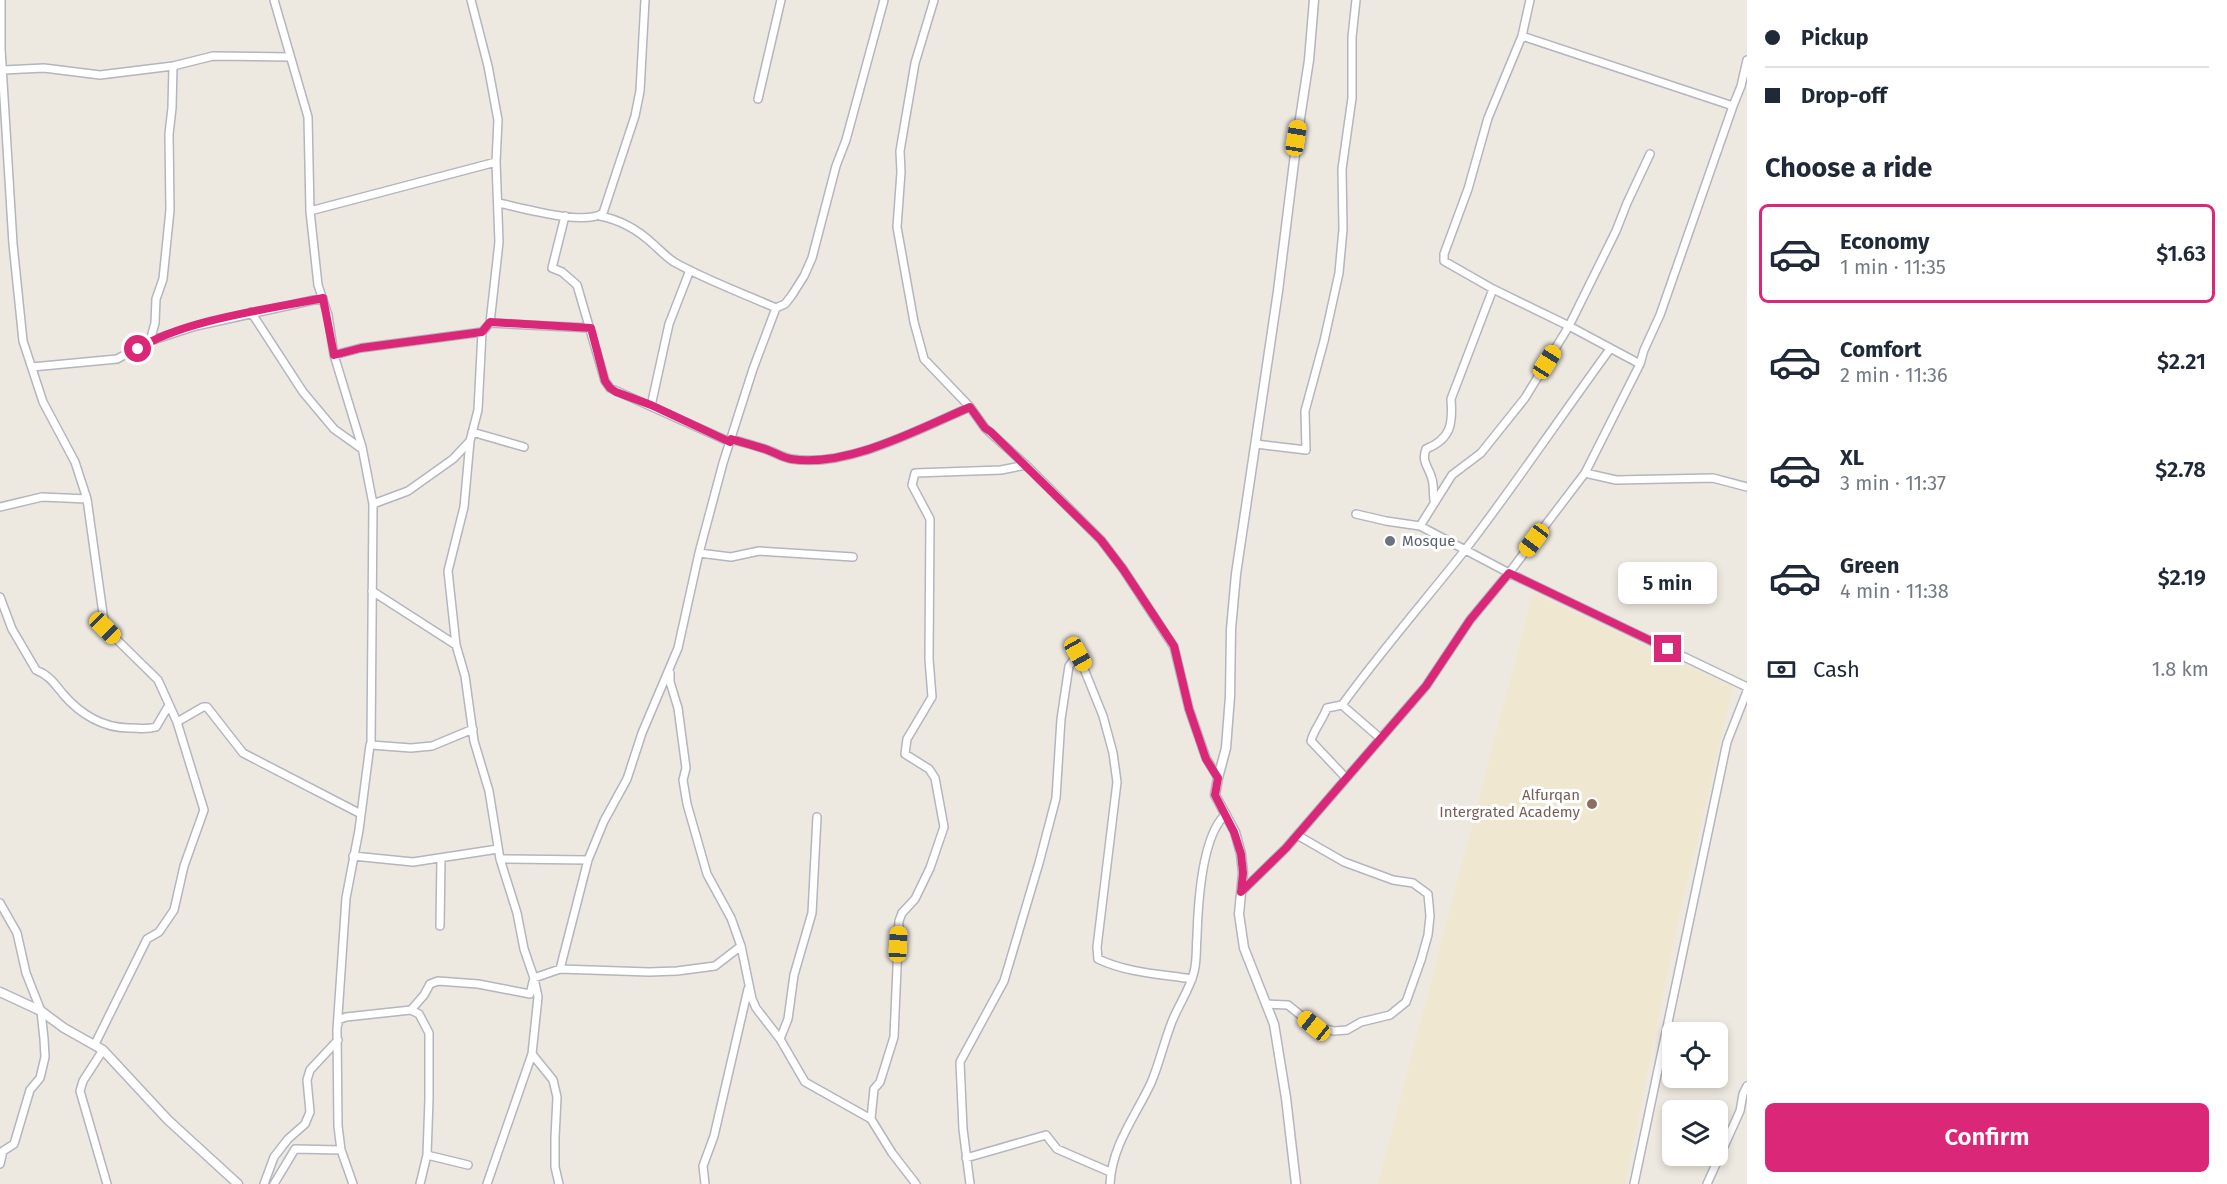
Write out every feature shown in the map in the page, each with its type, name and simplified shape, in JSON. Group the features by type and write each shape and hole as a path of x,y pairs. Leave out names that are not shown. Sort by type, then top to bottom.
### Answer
{"street":[{"path":"1,0 13,244 23,341 44,402 75,462 87,499 105,628 158,680 177,722 203,804 203,815 184,866 174,910 159,932 147,939 82,1081 80,1091 107,1184"},
{"path":"274,0 308,117 310,211 318,285 323,298 334,355 362,449 373,504 371,744 346,898 338,1030"},
{"path":"471,0 488,66 498,120 495,162 499,203 499,242 490,322 482,332 478,410 470,441 464,507 448,571 456,645 465,676 473,729 489,791 500,859 517,913 524,949 538,997 532,1054 487,1184"},
{"path":"600,216 635,116 640,91 645,0"},
{"path":"758,99 781,0"},
{"path":"934,0 915,63 900,151 901,172 897,227 914,322 924,359 970,407 985,428 1026,465 1101,540 1123,569 1174,646 1189,709 1206,759 1218,778"},
{"path":"1296,1184 1283,1072 1274,1024 1244,948 1239,914 1243,873 1241,854 1234,832 1215,795 1226,748 1235,585 1278,291 1296,138 1309,60 1314,0"},
{"path":"1256,444 1306,450 1305,411 1339,273 1343,229 1342,169 1352,98 1352,37 1356,0"},
{"path":"1530,0 1522,36 1488,118 1468,189 1444,254 1444,261 1493,289 1640,364"},
{"path":"560,969 588,860 604,821 627,779 642,733 678,648 699,553 753,369 776,308 785,304 792,295 812,258 830,186 846,140 881,1"},
{"path":"1522,36 1733,106"},
{"path":"3,70 44,68 100,75 173,66 213,56 289,57"},
{"path":"1241,892 1296,835 1426,686 1470,620 1585,473 1640,364 1660,315 1741,86 1747,60"},
{"path":"150,341 155,323 156,299 163,279 170,210 169,134 173,101 173,66"},
{"path":"1420,526 1434,500 1452,476 1481,453 1525,398 1569,326 1616,231 1650,154"},
{"path":"310,211 495,162"},
{"path":"499,203 582,219 600,216 615,219 631,227 654,245 660,253 690,270 776,308"},
{"path":"565,216 552,268 562,272 577,285 605,381 616,392 731,440 770,450 789,459 801,460 850,456 970,407"},
{"path":"651,405 669,324 690,270"},
{"path":"1434,500 1432,477 1424,464 1423,456 1426,449 1436,445 1447,436 1452,418 1451,399 1493,289"},
{"path":"32,367 117,359 150,341 196,326 251,312 323,298"},
{"path":"251,312 303,392 334,429 362,449"},
{"path":"490,322 591,328"},
{"path":"334,355 361,348 482,332"},
{"path":"1346,778 1311,741 1327,708 1342,705 1386,646 1465,549 1610,349"},
{"path":"472,432 524,447"},
{"path":"373,504 408,491 453,459 470,441"},
{"path":"871,1119 874,1089 880,1082 894,1037 899,921 902,913 915,899 930,868 944,827 935,778 929,769 905,754 907,739 932,697 929,659 930,519 912,485 915,473 1000,470 1026,465"},
{"path":"1585,473 1616,480 1713,478 1747,487"},
{"path":"0,507 42,497 87,499"},
{"path":"1356,514 1420,526 1509,573 1747,689 1728,742 1634,1184"},
{"path":"699,553 731,557 759,551 853,557"},
{"path":"372,591 456,645"},
{"path":"0,597 12,629 36,670 48,675 66,697 85,714 105,725 147,730 156,726 169,705"},
{"path":"970,1184 966,1158 960,1062 1004,981 1039,863 1056,798 1061,719 1069,666 1078,654 1103,716 1113,753 1117,782 1097,947 1098,959 1115,967 1137,972 1192,979"},
{"path":"670,666 669,682 678,708 686,768 683,780 687,804 707,874 731,918 741,946 756,1008 780,1039 805,1082 871,1119 892,1153 916,1184"},
{"path":"1342,705 1380,738"},
{"path":"177,722 207,707 243,753 361,813"},
{"path":"371,744 411,748 432,746 473,729"},
{"path":"1110,1184 1110,1172 1118,1145 1150,1085 1164,1052 1170,1027 1192,979 1195,967 1198,906 1204,869 1212,834 1218,821 1226,814"},
{"path":"780,1039 788,1019 795,975 812,913 817,817"},
{"path":"1266,1004 1288,1005 1314,1026 1334,1031 1347,1030 1362,1022 1390,1015 1406,1002 1428,935 1430,916 1428,894 1413,883 1393,880 1344,862 1296,835"},
{"path":"353,856 413,862 498,849"},
{"path":"440,926 441,858"},
{"path":"500,859 588,860"},
{"path":"0,903 17,933 26,973 41,1011 45,1057 40,1078 30,1090 14,1144 2,1151 0,1164"},
{"path":"534,978 560,969 617,973 677,971 715,966 741,946"},
{"path":"411,1010 430,984 438,981 478,984 531,994 534,978"},
{"path":"705,1184 703,1167 714,1136 749,985"},
{"path":"0,992 41,1011 64,1028 99,1047 168,1120 238,1184"},
{"path":"353,1184 341,1150 337,1106 338,1020 346,1017 411,1010 419,1014 429,1033 427,1155 420,1184"},
{"path":"264,1184 274,1157 288,1139 305,1124 310,1112 308,1080 310,1070 338,1040"},
{"path":"532,1054 553,1080 557,1097 555,1167 559,1184"},
{"path":"1707,1184 1740,1111 1747,1086"},
{"path":"966,1158 1046,1135 1057,1149 1110,1172"},
{"path":"274,1184 295,1149 341,1150"},
{"path":"427,1155 468,1165"}],"shaded area":[{"name":"Alfurqan Intergrated Academy","path":"1533,593 1733,687 1678,921 1625,1184 1378,1184"}],"place":[{"name":"Mosque","path":"1390,541"},
{"name":"Alfurqan Intergrated Academy","path":"1592,804"}],"route":[{"path":"138,349 150,341 196,326 251,312 323,298 334,355 361,348 482,332 490,322 591,328 605,381 616,392 651,405 730,442 731,439 770,450 789,459 801,460 850,456 970,407 985,428 1026,465 1101,540 1174,646 1189,709 1206,759 1218,778 1215,795 1234,832 1241,854 1243,873 1241,892 1286,848 1426,686 1470,620 1509,573 1668,649"}]}
